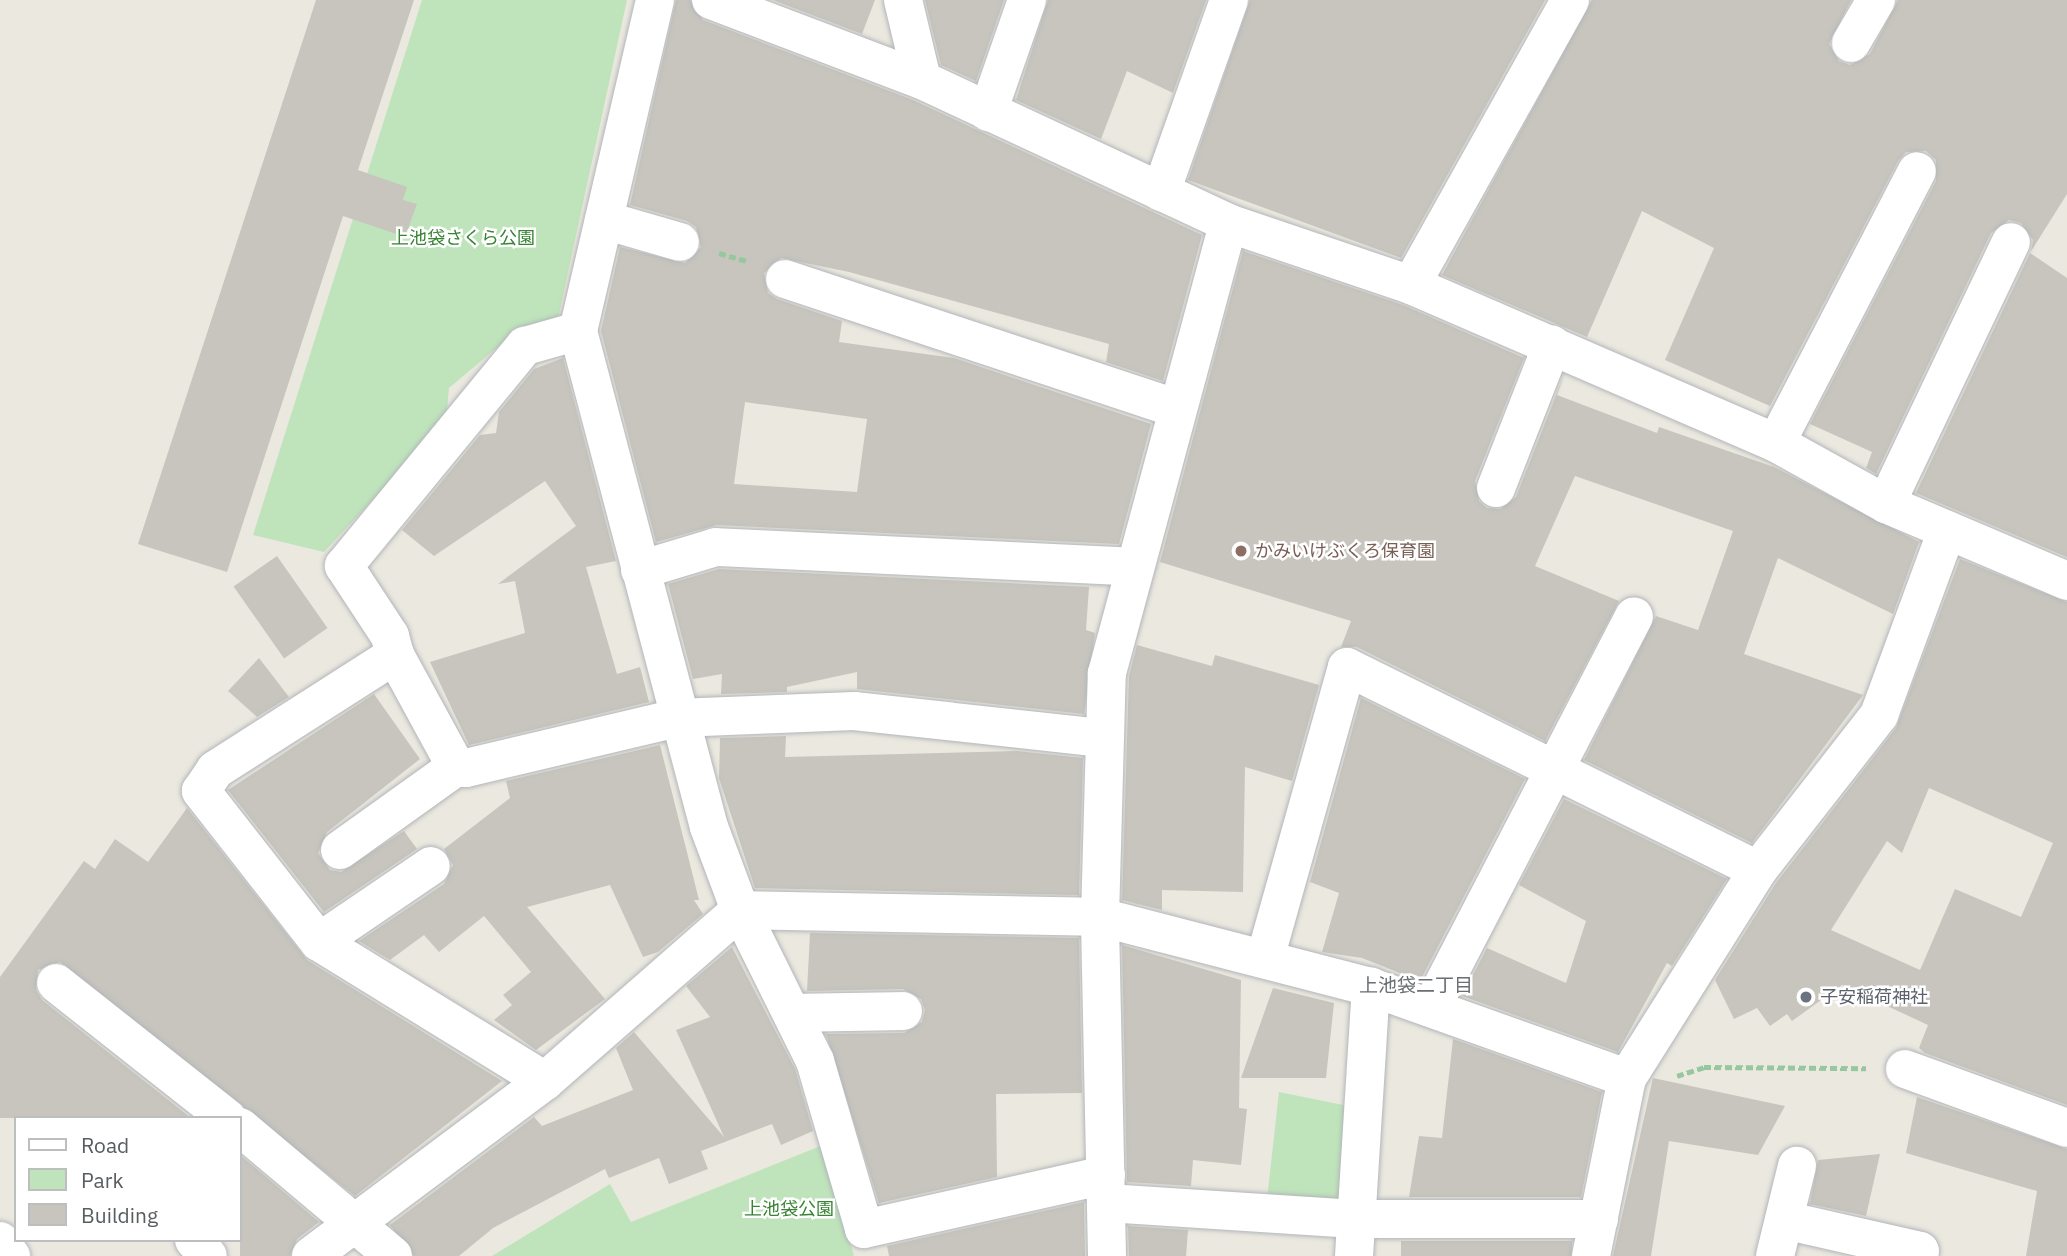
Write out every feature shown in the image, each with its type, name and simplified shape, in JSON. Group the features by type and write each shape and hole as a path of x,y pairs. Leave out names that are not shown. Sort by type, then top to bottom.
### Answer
{"street":[{"path":"655,0 578,331 677,718 740,910 816,1061 864,1229 1107,1189 1356,1219 1599,1219"},
{"path":"711,0 922,80 1228,223 1411,285 1552,345 1776,443 1886,503 2067,581"},
{"path":"903,0 922,80"},
{"path":"988,112 1027,0"},
{"path":"1160,192 1229,0"},
{"path":"1411,285 1570,0"},
{"path":"1851,43 1876,0"},
{"path":"1776,443 1917,172"},
{"path":"604,220 680,242"},
{"path":"1107,1256 1101,738 1107,673 1228,223"},
{"path":"1886,503 2011,242"},
{"path":"785,279 1177,409"},
{"path":"456,767 344,566 525,346 578,331"},
{"path":"1496,488 1552,345"},
{"path":"1591,1256 1627,1078 1758,870 1878,715 1948,530"},
{"path":"640,570 716,547 1135,567"},
{"path":"1431,1008 1634,617"},
{"path":"395,655 215,770 201,791 319,942 545,1081"},
{"path":"1266,955 1347,667 1758,870"},
{"path":"340,850 456,767 677,718 854,711 1101,738"},
{"path":"319,942 431,866"},
{"path":"311,1256 361,1223 545,1081 740,910 1101,917 1266,955 1371,987 1627,1078"},
{"path":"56,983 225,1116"},
{"path":"1354,1256 1371,987"},
{"path":"792,1013 903,1011"},
{"path":"1905,1069 2067,1128"},
{"path":"242,1129 361,1223 393,1256"},
{"path":"1797,1166 1779,1238 1920,1251 1919,1256"},
{"path":"0,1241 11,1256"},
{"path":"196,1242 208,1256"}],"path":[{"path":"680,242 774,269 785,279"},
{"path":"1627,1078 1683,1076 1704,1067 1905,1069"}],"green space":[{"name":"上池袋さくら公園","path":"422,0 627,0 557,323 506,340 449,388 446,421 324,552 253,535"},
{"path":"1279,1092 1353,1107 1347,1205 1267,1199"},
{"name":"上池袋公園","path":"823,1145 854,1256 492,1256 610,1184 631,1222"}],"building":[{"path":"316,0 414,0 358,170 407,187 403,200 417,204 405,237 343,216 227,572 138,544"},
{"path":"676,0 690,0 703,20 913,100 1202,235 1163,381 1106,362 1109,344 849,272 781,258 764,273 768,293 777,299 842,321 839,342 954,358 1151,424 1119,544 717,525 656,542 601,331 620,247 685,263 701,247 696,227 687,221 630,205","holes":["745,402 867,419 857,492 734,484"]},
{"path":"773,0 875,0 862,34"},
{"path":"925,0 1004,0 976,81 941,65"},
{"path":"1048,0 1206,0 1173,93 1127,71 1101,139 1016,100"},
{"path":"1250,0 1545,0 1401,258 1188,180"},
{"path":"1592,0 1851,0 1829,44 1839,61 1850,65 1870,54 1898,0 2067,0 2067,194 2030,253 2033,240 2021,223 2009,220 1991,233 1876,474 1866,468 1872,452 1810,424 1936,181 1936,160 1926,151 1906,152 1898,161 1770,406 1665,360 1714,248 1642,211 1587,337 1442,275"},
{"path":"1243,251 1403,305 1524,358 1475,481 1479,501 1487,508 1500,509 1516,497 1564,375 1557,395 1657,433 1659,427 1774,467 1919,542 1893,614 1778,558 1744,654 1863,695 1752,843 1584,760 1656,616 1698,630 1733,531 1575,476 1535,566 1619,601 1545,741 1357,647 1341,647 1351,621 1160,562"},
{"path":"2030,253 2067,278 2067,557 1916,493"},
{"path":"563,358 616,561 586,567 617,674 640,667 649,702 469,745 430,662 525,633 515,581 498,584 576,526 545,481 434,556 402,530 480,435 496,433 499,412 534,369"},
{"path":"277,556 327,628 284,658 234,586"},
{"path":"1960,559 2067,602 2067,1105 1925,1053 1919,1048 1928,1025 1842,985 1792,1021 1787,1014 1770,1026 1757,1008 1734,1019 1715,980 1776,883 1896,728","holes":["1929,788 2053,843 2021,917 1955,889 1920,970 1831,930 1887,841 1902,853"]},
{"path":"719,569 1089,587 1086,630 1095,633 1084,714 857,689 857,672 787,687 787,692 721,694 722,674 693,679 668,584"},
{"path":"1137,645 1212,666 1215,655 1319,685 1292,781 1245,767 1243,892 1162,890 1162,910 1122,900 1129,676"},
{"path":"259,658 289,697 257,717 228,691"},
{"path":"374,694 420,759 327,832 318,853 330,870 341,872 404,831 417,849 324,912 228,790"},
{"path":"1361,698 1525,779 1420,981 1362,958 1322,952 1339,893 1310,882"},
{"path":"786,736 785,757 1017,751 1083,758 1079,895 755,888 719,778 720,738"},
{"path":"660,745 699,900 694,900 703,914 658,952 643,957 610,885 527,907 605,999 536,1050 494,1020 512,1005 503,995 531,972 484,916 439,952 424,935 390,960 359,941 444,884 453,865 444,849 510,798 506,781"},
{"path":"1564,799 1727,879 1672,966 1667,963 1618,1052 1462,996 1487,948 1566,983 1586,921 1519,885"},
{"path":"187,808 307,960 502,1081 355,1196 60,962 38,970 36,990 42,1000 188,1116 0,1118 0,977 84,861 95,869 115,839 148,862"},
{"path":"810,933 1079,938 1082,1093 996,1094 997,1177 879,1203 826,1034 904,1033 922,1022 925,1010 921,999 903,989 807,991"},
{"path":"1122,945 1241,980 1239,1108 1247,1109 1241,1165 1193,1160 1191,1186 1127,1182"},
{"path":"732,947 795,1069 813,1131 781,1145 772,1124 701,1151 708,1169 669,1184 659,1158 609,1178 605,1169 493,1228 459,1256 414,1256 390,1225 534,1117 542,1126 633,1090 616,1048 634,1032 724,1137 676,1030 710,1017 686,986"},
{"path":"1273,988 1334,1003 1326,1078 1241,1078"},
{"path":"1453,1039 1602,1092 1581,1197 1409,1197 1419,1136 1442,1138"},
{"path":"1653,1078 1785,1106 1758,1155 1669,1141 1651,1256 1613,1256"},
{"path":"1917,1097 2067,1149 2067,1256 2026,1256 2037,1191 1906,1153"},
{"path":"1880,1154 1866,1216 1810,1204 1818,1160"},
{"path":"242,1157 319,1222 297,1239 290,1256 240,1256"},
{"path":"1084,1202 1085,1256 889,1256 887,1246"},
{"path":"1128,1226 1188,1230 1186,1256 1129,1256"},
{"path":"1401,1241 1572,1241 1572,1256 1401,1256"}],"place":[{"name":"かみいけぶくろ保育園","path":"1241,551"},
{"name":"子安稲荷神社","path":"1806,997"}],"district":[{"name":"上池袋二丁目","path":"1416,986"}]}
